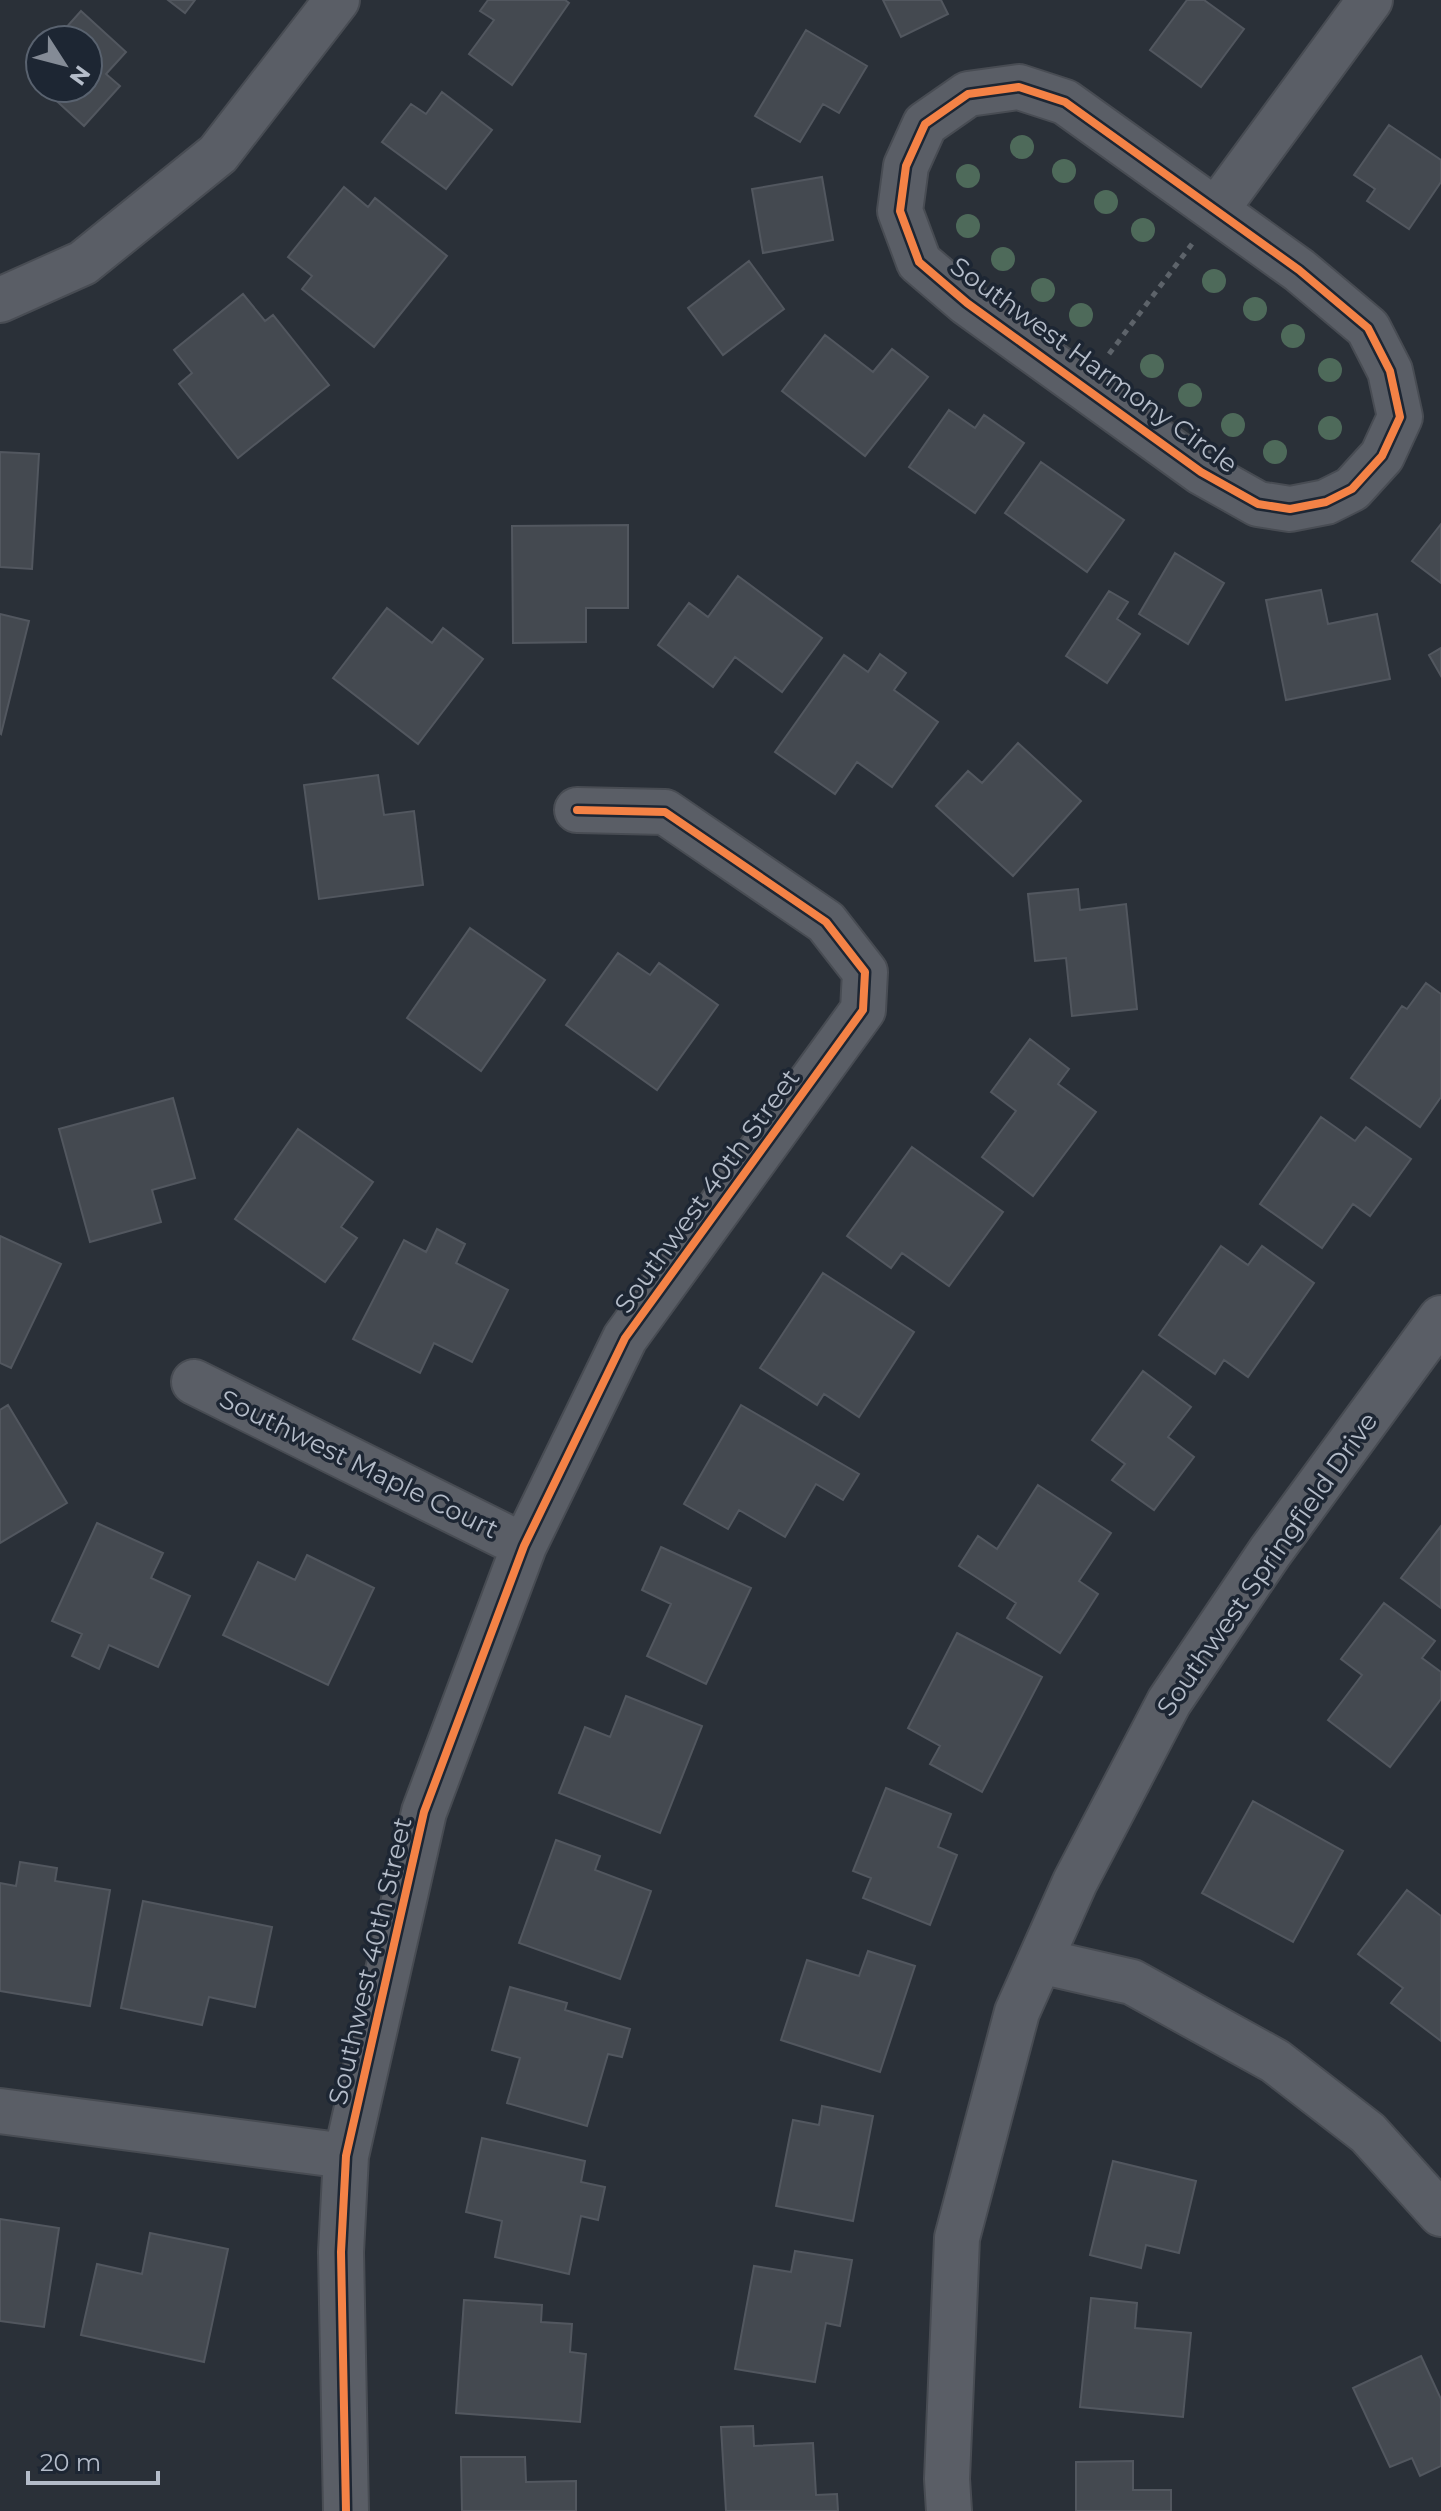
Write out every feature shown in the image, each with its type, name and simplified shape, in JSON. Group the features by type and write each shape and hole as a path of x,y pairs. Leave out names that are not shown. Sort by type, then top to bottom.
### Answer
{"street":[{"path":"0,300 83,263 218,154 337,0"},
{"path":"1216,210 1370,0"},
{"name":"Southwest Harmony Circle","path":"1019,87 1065,102 1216,210 1299,270 1368,328 1390,371 1400,417 1382,456 1352,489 1326,502 1290,509 1258,504 1201,472 967,303 919,262 900,211 906,166 925,124 968,94 1019,87"},
{"name":"Southwest 40th Street","path":"346,2511 341,2268 346,2156 424,1812 524,1546 625,1338 863,1010 865,972 826,922 665,812 577,810"},
{"name":"Southwest Springfield Drive","path":"949,2511 947,2479 957,2238 1017,2012 1075,1882 1169,1702 1270,1552 1441,1318"},
{"name":"Southwest Maple Court","path":"194,1382 524,1546"},
{"path":"1040,1961 1132,1982 1275,2061 1368,2133 1441,2214"},
{"path":"0,2111 346,2156"}],"path":[{"path":"1085,387 1216,210"}],"building":[{"path":"168,0 195,0 185,13"},
{"path":"488,0 565,0 569,3 512,85 469,54 494,20 480,11"},
{"path":"883,0 941,0 948,14 901,37"},
{"path":"1187,0 1204,0 1244,29 1201,87 1150,50"},
{"path":"81,11 95,24 69,24"},
{"path":"806,30 867,66 839,113 823,104 800,142 755,116"},
{"path":"104,32 126,52 106,74 120,86 104,104"},
{"path":"442,92 492,130 446,189 382,142 411,104 426,114"},
{"path":"60,104 104,104 84,126"},
{"path":"1389,125 1441,160 1441,182 1409,229 1367,201 1375,189 1354,175"},
{"path":"822,177 833,240 763,253 752,189"},
{"path":"344,187 368,207 375,198 447,256 374,347 302,289 312,276 288,257"},
{"path":"749,261 784,309 723,355 688,308"},
{"path":"243,294 265,321 273,315 329,385 238,458 179,384 192,373 174,350"},
{"path":"825,335 873,372 892,349 928,377 865,456 782,391"},
{"path":"949,410 975,428 984,415 1024,443 975,513 909,467"},
{"path":"0,452 39,454 32,569 0,567"},
{"path":"1041,462 1124,520 1087,572 1005,513"},
{"path":"1441,524 1441,583 1412,561"},
{"path":"628,525 628,608 586,608 586,642 513,643 512,526"},
{"path":"1175,553 1224,583 1188,644 1139,614"},
{"path":"738,576 822,638 782,692 735,657 713,687 658,645 689,603 708,617"},
{"path":"1321,590 1328,624 1377,614 1390,679 1286,700 1266,600"},
{"path":"1109,591 1128,602 1117,619 1140,634 1107,683 1066,656"},
{"path":"387,608 432,643 443,628 483,659 418,744 333,678"},
{"path":"0,614 29,621 1,734 0,733"},
{"path":"1441,648 1441,676 1429,655"},
{"path":"880,654 906,673 894,690 938,722 892,787 857,762 835,794 775,752 844,655 868,672"},
{"path":"1018,743 1081,801 1013,876 936,806 968,771 982,783"},
{"path":"378,775 384,815 414,811 423,885 319,899 304,785"},
{"path":"1078,889 1080,910 1126,904 1137,1009 1072,1016 1066,958 1035,961 1028,894"},
{"path":"470,928 545,980 481,1071 407,1018"},
{"path":"618,953 650,975 659,963 718,1005 657,1090 566,1025"},
{"path":"1426,983 1441,994 1441,1097 1420,1127 1351,1078 1402,1006 1407,1009"},
{"path":"1030,1039 1069,1069 1058,1084 1096,1112 1033,1196 982,1157 1016,1111 991,1092"},
{"path":"173,1098 195,1178 152,1190 161,1222 90,1242 59,1129"},
{"path":"1321,1117 1355,1141 1366,1127 1411,1159 1370,1216 1353,1204 1322,1248 1260,1204"},
{"path":"298,1129 373,1182 341,1227 357,1238 325,1282 235,1219"},
{"path":"912,1147 1003,1212 949,1286 902,1253 891,1268 847,1236"},
{"path":"437,1229 465,1244 456,1263 508,1290 472,1362 434,1343 420,1373 353,1339 404,1240 426,1252"},
{"path":"0,1236 61,1264 11,1368 0,1363"},
{"path":"1221,1246 1248,1265 1262,1246 1314,1283 1248,1377 1224,1360 1215,1374 1159,1335"},
{"path":"823,1273 914,1332 859,1417 824,1394 817,1405 760,1368"},
{"path":"1143,1371 1191,1407 1168,1437 1194,1457 1154,1510 1112,1480 1125,1464 1092,1440"},
{"path":"8,1405 67,1503 0,1543 0,1410"},
{"path":"741,1405 859,1474 843,1500 816,1484 785,1537 739,1510 728,1529 684,1504"},
{"path":"1038,1485 1111,1533 1079,1581 1098,1594 1060,1653 1007,1618 1016,1603 959,1566 978,1536 997,1549"},
{"path":"97,1523 163,1553 151,1578 190,1596 158,1667 109,1645 99,1669 72,1656 82,1634 52,1621"},
{"path":"1441,1526 1441,1608 1401,1578"},
{"path":"661,1547 751,1588 706,1684 647,1656 671,1604 642,1590"},
{"path":"307,1555 374,1588 328,1685 223,1635 258,1562 295,1580"},
{"path":"1384,1603 1435,1641 1422,1658 1441,1672 1441,1699 1390,1767 1328,1720 1362,1675 1341,1659"},
{"path":"957,1633 1042,1677 982,1792 930,1764 940,1746 908,1728"},
{"path":"626,1696 702,1726 660,1833 559,1793 585,1727 610,1737"},
{"path":"886,1788 951,1814 938,1847 957,1855 930,1925 863,1898 871,1878 853,1871"},
{"path":"1253,1801 1343,1851 1293,1942 1202,1893"},
{"path":"556,1840 600,1856 595,1870 651,1891 620,1979 519,1943"},
{"path":"20,1862 57,1868 55,1881 110,1890 90,2006 0,1991 0,1883 16,1886"},
{"path":"1407,1890 1441,1916 1441,2041 1391,2003 1403,1988 1358,1954"},
{"path":"143,1901 272,1927 255,2007 209,1997 202,2025 121,2008"},
{"path":"868,1951 915,1966 880,2072 781,2040 807,1960 859,1976"},
{"path":"510,1987 567,2003 565,2010 630,2029 622,2057 608,2054 587,2126 507,2103 520,2058 492,2050"},
{"path":"822,2106 873,2116 853,2221 776,2206 793,2120 819,2125"},
{"path":"482,2138 585,2161 581,2182 605,2187 598,2220 581,2216 569,2274 495,2257 502,2221 466,2212"},
{"path":"1113,2161 1196,2181 1179,2253 1146,2245 1141,2268 1090,2255"},
{"path":"0,2219 59,2228 44,2327 0,2321"},
{"path":"150,2233 228,2249 204,2362 81,2335 97,2264 142,2274"},
{"path":"795,2251 852,2260 840,2326 826,2323 815,2382 735,2369 754,2266 791,2272"},
{"path":"1091,2298 1137,2303 1135,2328 1191,2333 1183,2417 1080,2407"},
{"path":"464,2300 542,2305 541,2322 572,2324 570,2352 586,2354 580,2422 456,2413"},
{"path":"1421,2356 1441,2399 1441,2466 1420,2476 1412,2458 1390,2467 1353,2388"},
{"path":"753,2426 754,2446 813,2443 816,2495 837,2494 838,2511 726,2511 721,2427"},
{"path":"461,2457 525,2457 526,2482 576,2481 576,2511 462,2511"},
{"path":"1133,2461 1133,2490 1171,2490 1171,2511 1076,2511 1076,2462"}],"cycle path":[{"path":"1019,87 1065,102 1299,270 1368,328 1390,371 1400,417 1382,456 1352,489 1326,502 1290,509 1258,504 1201,472 967,303 919,262 900,211 906,166 925,124 968,94 1019,87"},
{"path":"346,2511 341,2252 346,2156 424,1812 524,1546 625,1338 863,1010 865,972 826,922 665,812 577,810"}]}
